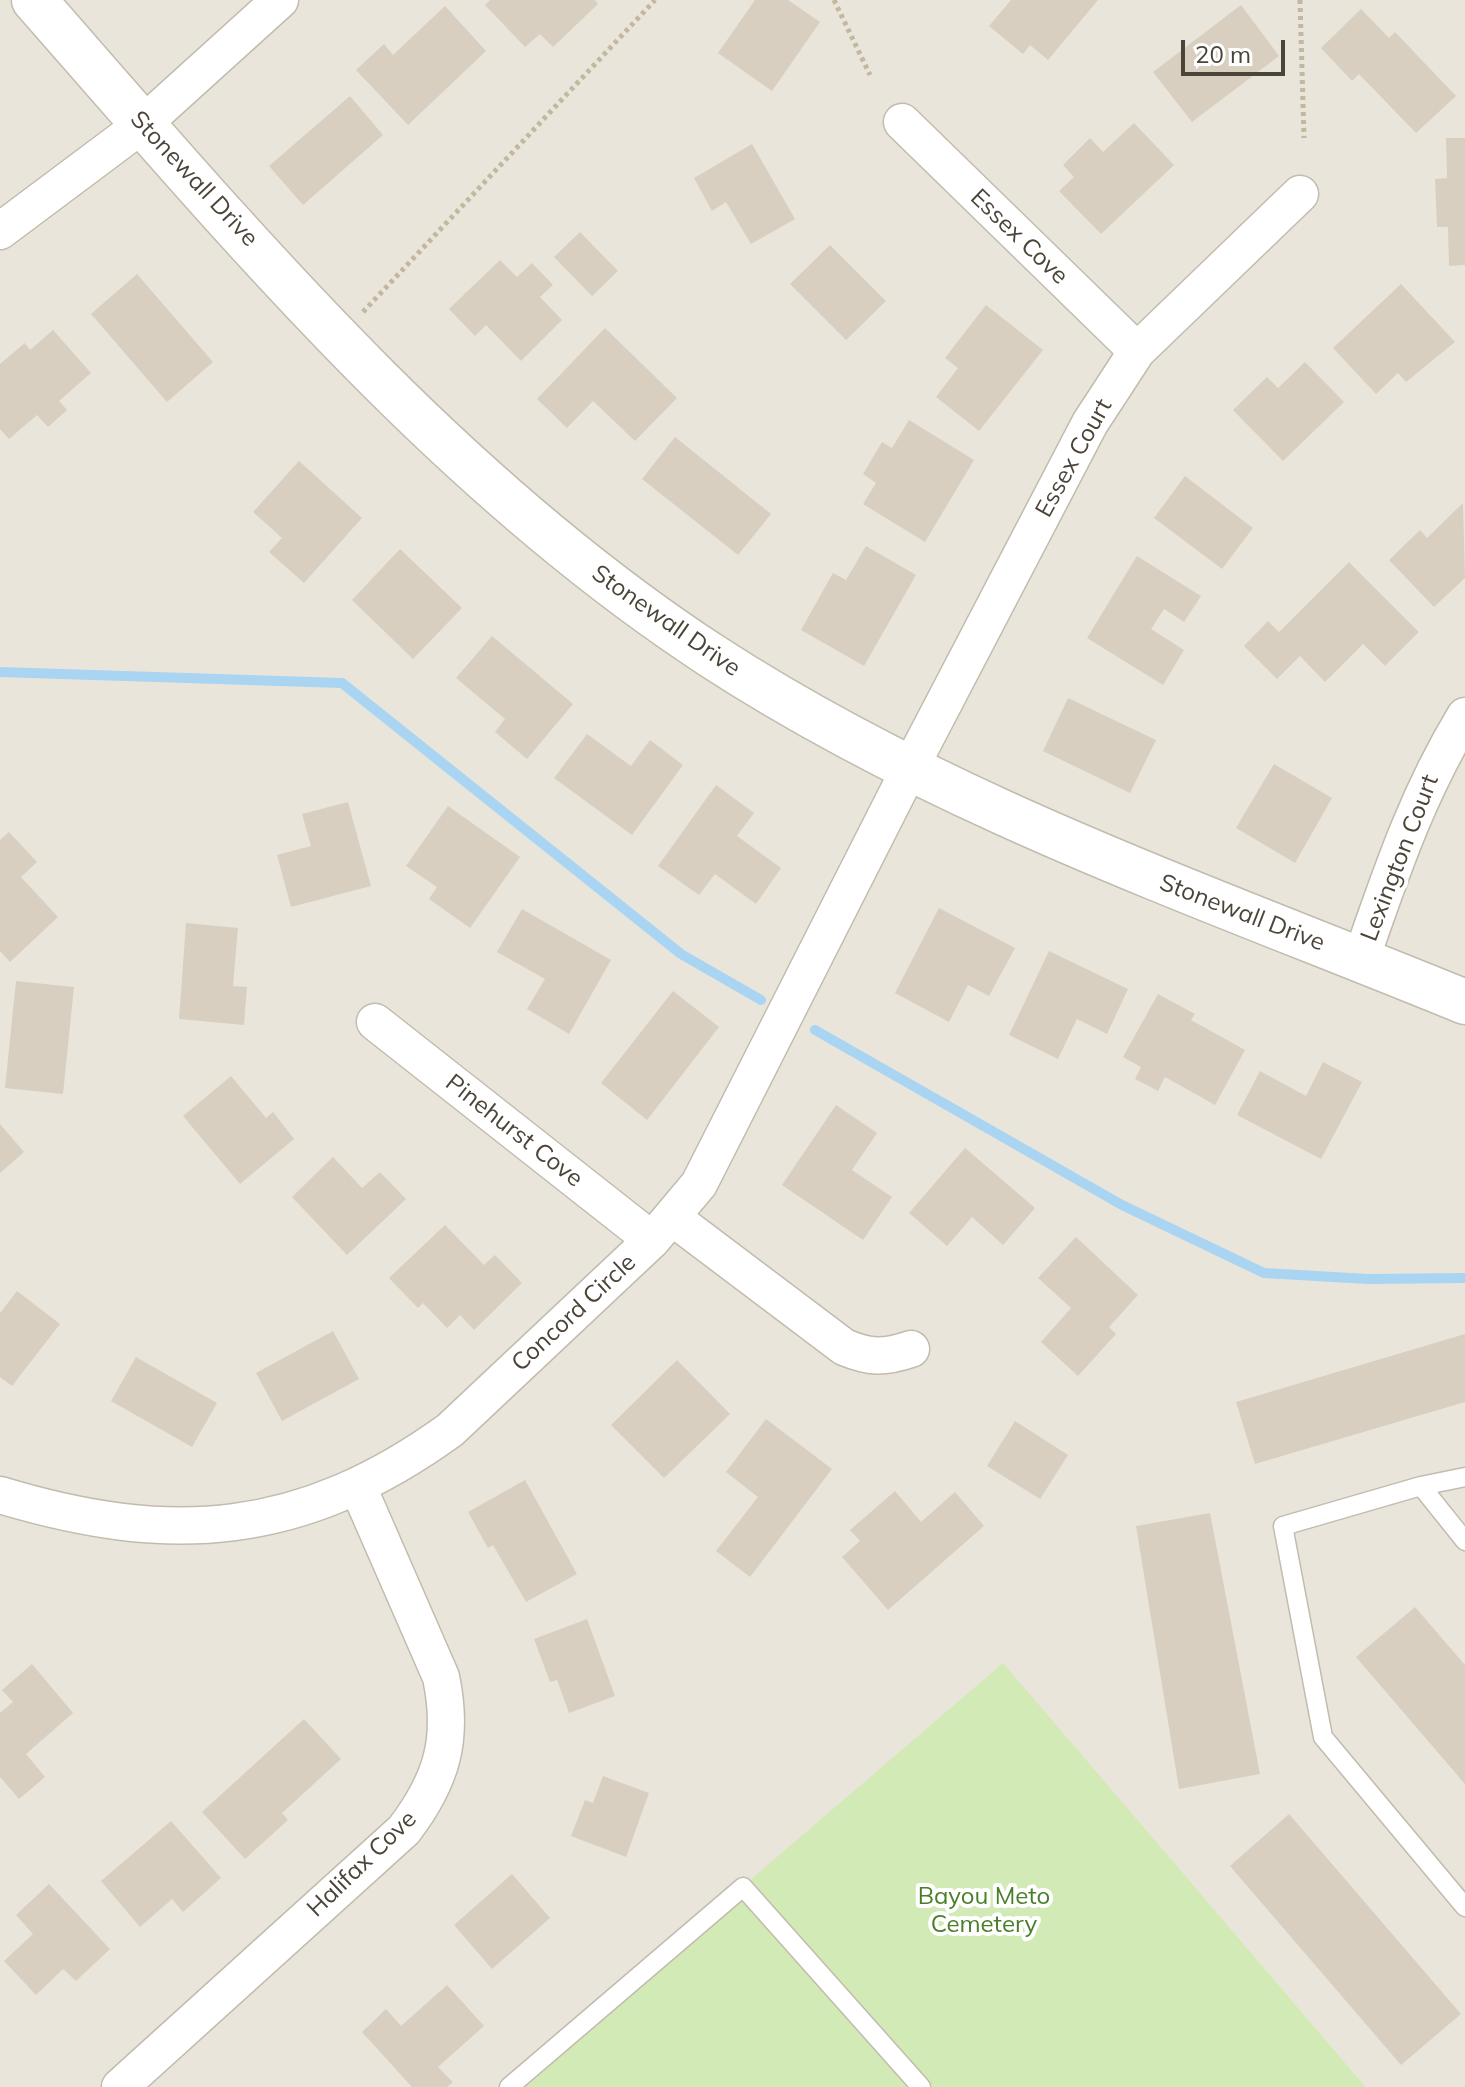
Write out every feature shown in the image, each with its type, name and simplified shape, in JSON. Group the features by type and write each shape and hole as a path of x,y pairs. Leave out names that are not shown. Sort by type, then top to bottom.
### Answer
{"street":[{"name":"Stonewall Drive","path":"34,0 143,124 392,395 571,554 710,654 808,715 999,813 1123,867 1465,1002"},
{"path":"0,231 143,124 280,0"},
{"name":"Essex Cove","path":"902,122 1137,351"},
{"name":"Essex Court","path":"910,768 1090,423 1137,351 1300,194"},
{"name":"Lexington Court","path":"1361,959 1410,818 1432,771 1465,716"},
{"name":"Concord Circle","path":"0,1495 66,1515 156,1527 225,1523 271,1516 358,1487 450,1430 663,1229 699,1184 910,768"},
{"name":"Pinehurst Cove","path":"375,1022 663,1229 844,1347 868,1357 886,1358 911,1349"},
{"name":"Halifax Cove","path":"120,2087 404,1830 427,1800 437,1777 446,1740 446,1702 441,1677 358,1487"}],"lane":[{"path":"1465,1477 1421,1486 1283,1526 1323,1737 1465,1907"},
{"path":"1421,1486 1465,1541"},
{"path":"509,2087 743,1887 921,2087"}],"path":[{"path":"340,337 655,0"},
{"path":"834,0 870,75"},
{"path":"1300,0 1304,138"}],"shaded area":[{"path":"0,0 1465,0 1465,2087 1366,2087 1003,1664 509,2087 0,2087"}],"green space":[{"name":"Bayou Meto Cemetery","path":"1003,1663 1366,2087 509,2087"}],"building":[{"path":"490,0 595,0 598,4 553,47 540,34 525,47 485,5"},
{"path":"755,0 788,0 820,22 772,91 718,53"},
{"path":"1011,0 1098,0 1048,60 1030,45 1023,54 989,26"},
{"path":"1241,5 1279,56 1192,122 1153,72"},
{"path":"445,6 486,51 408,125 356,70 384,44 393,55"},
{"path":"1361,9 1389,38 1395,32 1456,96 1416,133 1359,74 1352,81 1321,48"},
{"path":"350,96 383,135 303,205 269,166"},
{"path":"1134,123 1174,165 1101,234 1059,191 1074,177 1063,165 1090,138 1103,152"},
{"path":"1446,138 1465,138 1465,265 1449,266 1448,227 1437,227 1435,179 1447,178"},
{"path":"752,144 795,219 751,244 726,202 712,211 694,178"},
{"path":"580,232 618,271 592,296 554,257"},
{"path":"830,245 886,301 846,340 790,284"},
{"path":"500,260 517,277 532,263 553,285 540,297 562,320 521,361 486,325 475,336 449,309"},
{"path":"137,274 213,362 167,402 91,314"},
{"path":"1401,284 1455,342 1406,382 1398,373 1376,394 1333,348"},
{"path":"986,305 1043,350 979,431 936,397 958,368 945,358"},
{"path":"605,328 677,398 635,441 593,401 567,428 537,399"},
{"path":"53,330 91,373 59,401 67,410 48,427 37,415 9,439 0,429 0,364 25,343 30,350"},
{"path":"1305,362 1344,402 1283,461 1233,410 1267,377 1278,388"},
{"path":"909,420 974,460 925,542 863,504 876,483 863,474 882,442 892,448"},
{"path":"675,437 771,514 738,555 642,479"},
{"path":"299,461 362,518 304,583 269,552 282,538 253,512"},
{"path":"1185,476 1253,528 1222,569 1154,518"},
{"path":"1463,503 1465,578 1434,607 1389,560 1420,530 1427,538"},
{"path":"866,546 916,575 864,666 801,630 833,573 846,580"},
{"path":"400,549 462,608 413,659 352,600"},
{"path":"1137,556 1201,596 1184,622 1164,609 1151,629 1184,650 1163,685 1087,638"},
{"path":"1349,562 1419,632 1385,666 1363,644 1325,682 1300,656 1277,679 1244,646 1268,621 1279,632"},
{"path":"492,636 573,704 527,759 495,732 505,719 456,678"},
{"path":"1068,698 1156,740 1130,793 1043,751"},
{"path":"587,734 631,766 650,740 683,765 632,835 554,778"},
{"path":"1274,764 1332,798 1295,863 1236,828"},
{"path":"716,785 754,813 737,836 781,868 756,904 715,874 699,895 658,866"},
{"path":"348,802 371,886 291,907 277,855 311,846 302,814"},
{"path":"448,806 520,857 470,928 429,899 437,887 406,866"},
{"path":"9,832 37,862 21,877 58,917 10,962 0,951 0,840"},
{"path":"939,908 1015,948 989,996 968,985 949,1022 895,993"},
{"path":"522,909 611,960 569,1034 527,1009 545,979 497,952"},
{"path":"186,923 238,928 233,986 247,987 244,1025 179,1019"},
{"path":"1049,951 1128,989 1107,1034 1077,1019 1058,1059 1009,1035"},
{"path":"16,981 74,987 63,1094 5,1088"},
{"path":"673,991 719,1027 647,1120 601,1083"},
{"path":"1158,994 1195,1014 1191,1020 1245,1050 1215,1105 1165,1077 1158,1091 1135,1079 1141,1067 1123,1057"},
{"path":"1323,1062 1362,1082 1321,1159 1237,1115 1260,1071 1306,1096"},
{"path":"231,1076 266,1118 273,1112 294,1139 240,1184 183,1116"},
{"path":"836,1105 877,1133 852,1170 892,1197 863,1240 782,1185"},
{"path":"0,1124 24,1152 0,1173"},
{"path":"965,1148 1035,1208 1003,1245 972,1217 947,1246 909,1213"},
{"path":"333,1157 362,1188 380,1172 406,1199 347,1255 292,1197"},
{"path":"445,1225 484,1265 495,1255 522,1283 474,1330 460,1315 447,1328 423,1303 418,1308 389,1278"},
{"path":"1076,1237 1138,1295 1109,1327 1116,1334 1078,1376 1041,1342 1071,1308 1038,1278"},
{"path":"17,1291 60,1324 12,1386 0,1377 0,1313"},
{"path":"333,1331 359,1379 282,1421 256,1373"},
{"path":"1465,1334 1465,1402 1255,1464 1236,1402"},
{"path":"136,1357 217,1403 192,1447 111,1401"},
{"path":"677,1360 730,1414 664,1478 611,1425"},
{"path":"766,1419 832,1469 750,1577 716,1551 758,1497 726,1472"},
{"path":"1015,1421 1068,1455 1040,1499 987,1466"},
{"path":"525,1480 577,1574 526,1602 493,1545 488,1548 468,1512"},
{"path":"895,1491 921,1522 955,1492 984,1526 888,1610 842,1557 860,1541 850,1530"},
{"path":"1210,1513 1260,1774 1179,1789 1136,1526"},
{"path":"1415,1607 1465,1665 1465,1784 1356,1657"},
{"path":"587,1619 615,1696 569,1713 557,1680 550,1682 534,1639"},
{"path":"32,1664 73,1713 26,1754 45,1777 19,1799 0,1777 0,1713 13,1702 2,1690"},
{"path":"304,1719 341,1759 282,1813 288,1820 245,1859 202,1812"},
{"path":"603,1776 649,1793 626,1857 571,1836 585,1800 593,1803"},
{"path":"1289,1814 1461,2014 1401,2065 1230,1866"},
{"path":"171,1821 221,1878 183,1912 172,1899 140,1927 101,1881"},
{"path":"512,1874 550,1918 492,1969 454,1925"},
{"path":"49,1884 110,1949 76,1981 63,1969 36,1995 4,1961 33,1934 16,1915"},
{"path":"447,1985 484,2026 438,2067 453,2082 447,2087 412,2087 362,2032 386,2009 401,2026"}],"waterway":[{"path":"0,672 342,683 681,954 761,1000"},
{"path":"815,1030 1122,1205 1264,1273 1368,1279 1465,1278"}]}
